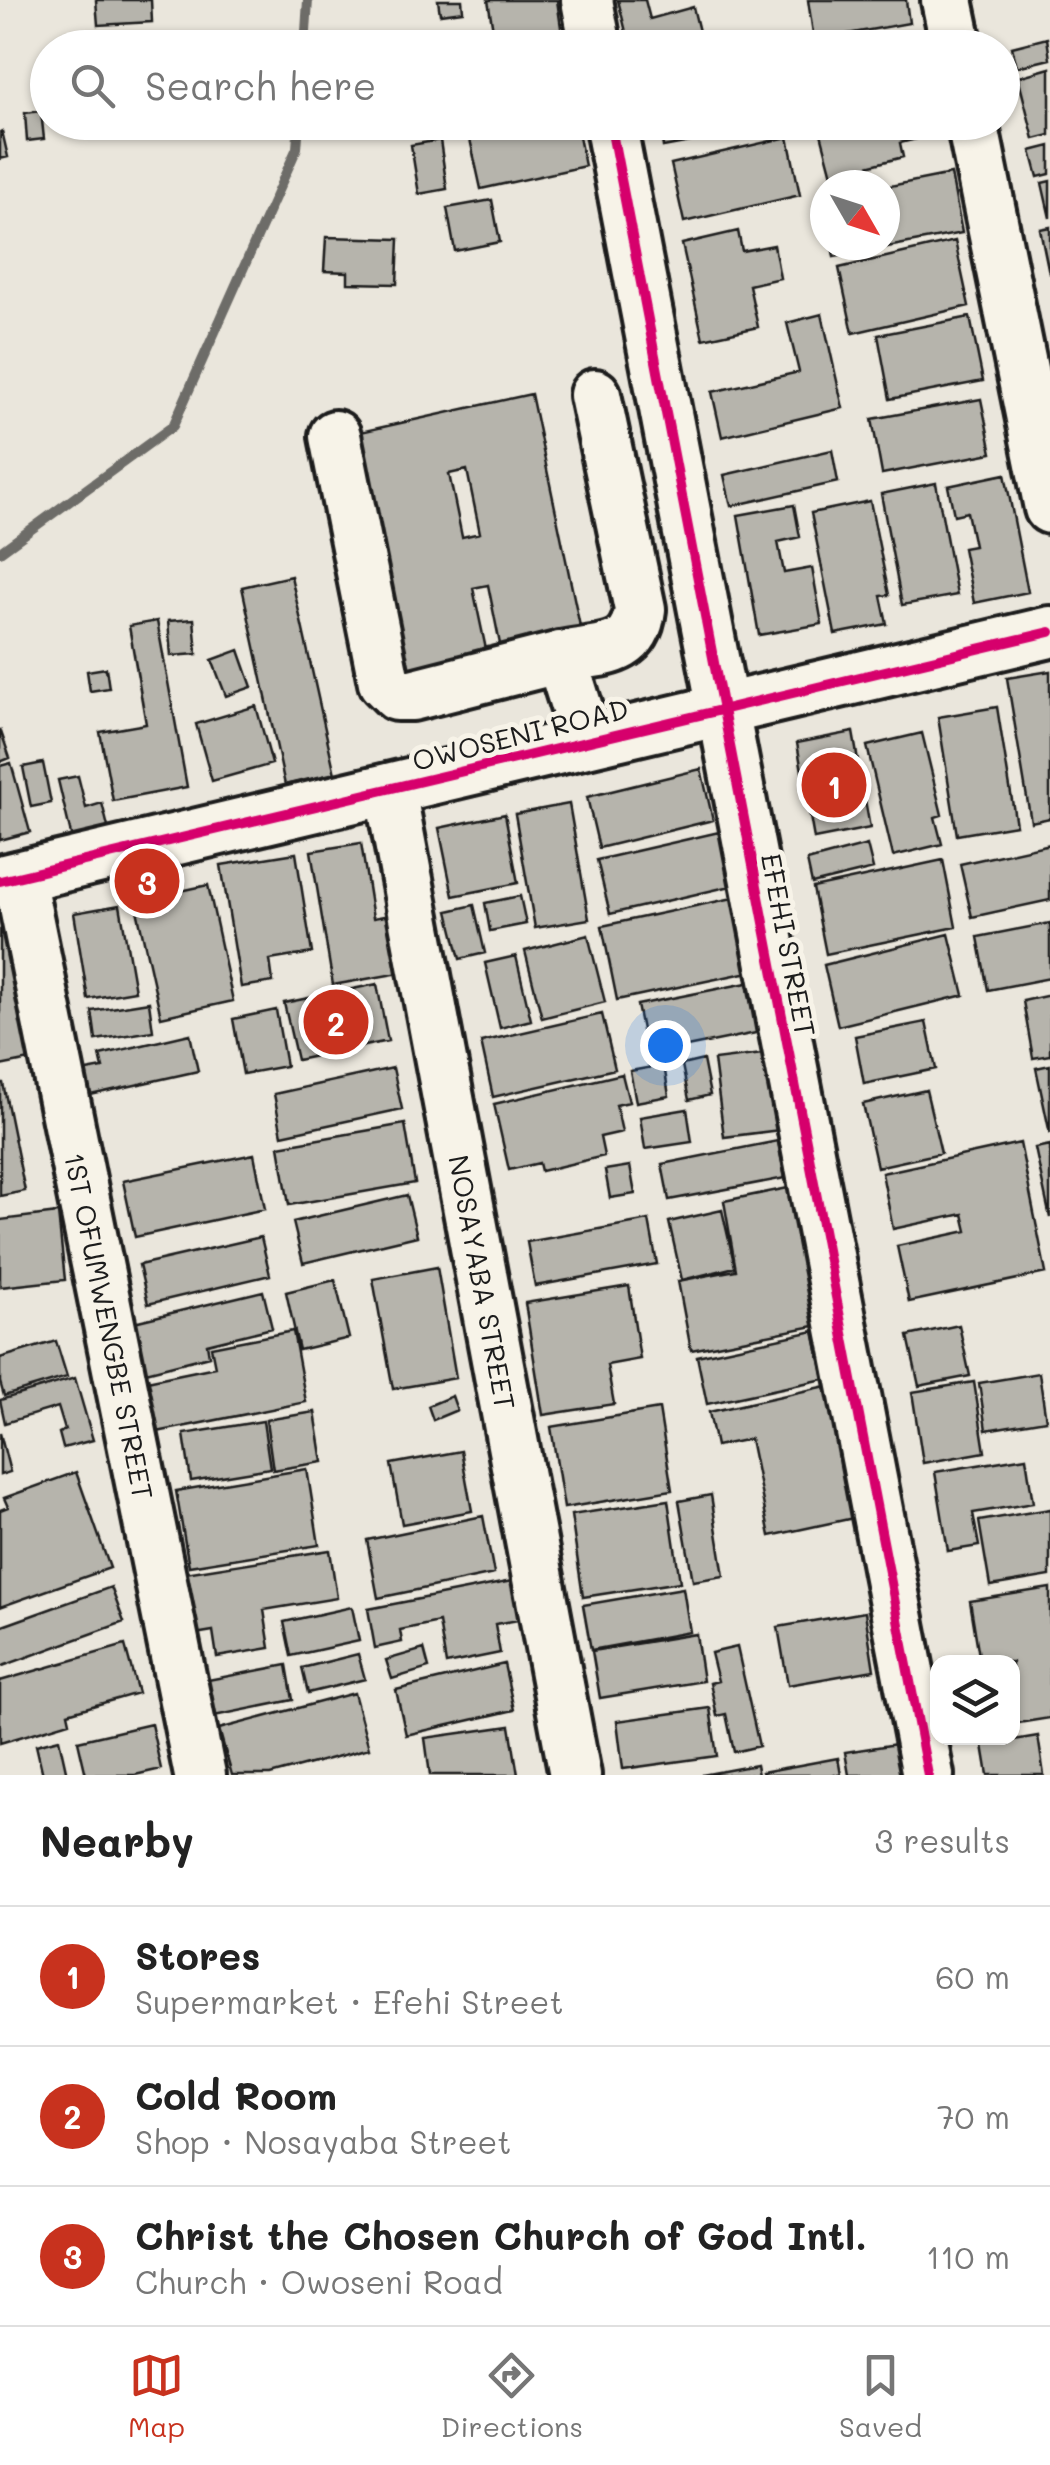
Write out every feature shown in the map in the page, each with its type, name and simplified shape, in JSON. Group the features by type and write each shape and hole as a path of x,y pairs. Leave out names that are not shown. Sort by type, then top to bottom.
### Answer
{"street":[{"path":"587,0 593,30"},
{"path":"947,0 953,30"},
{"name":"EFEHI STREET","path":"613,140 928,1775"},
{"path":"976,140 1050,508"},
{"path":"335,436 384,682 397,694 412,695 627,643 638,630 640,608 595,395"},
{"name":"OWOSENI ROAD","path":"9,879 1050,632"},
{"path":"561,657 587,741"},
{"name":"NOSAYABA STREET","path":"390,789 576,1775"},
{"name":"1ST OFUMWENGBE STREET","path":"9,879 200,1775"}],"building":[{"path":"96,0 151,0 152,22 98,25"},
{"path":"438,0 462,0 463,11 440,14"},
{"path":"488,0 557,0 561,30 493,30"},
{"path":"618,0 645,0 650,19 693,7 699,30 626,30"},
{"path":"808,0 906,0 909,23 870,30 812,30"},
{"path":"1047,38 1050,59 1020,66 1020,45"},
{"path":"1050,68 1050,135 1034,139 1020,76"},
{"path":"30,112 30,140 36,140 27,141 25,113"},
{"path":"0,132 8,157 0,159"},
{"path":"440,140 447,189 419,194 411,145"},
{"path":"470,140 580,140 585,166 481,189"},
{"path":"662,140 701,140 663,147"},
{"path":"789,140 800,195 684,222 671,164"},
{"path":"823,140 912,140 900,143 903,157 852,170 831,170"},
{"path":"1050,146 1050,174 1038,177 1031,151"},
{"path":"951,174 962,233 900,245 900,184"},
{"path":"1050,181 1050,218 1042,183"},
{"path":"492,200 500,242 455,251 447,208"},
{"path":"1050,227 1050,273 1049,273 1040,229"},
{"path":"738,231 742,251 774,245 780,278 749,285 758,327 703,339 682,244"},
{"path":"326,237 399,239 397,284 348,283 348,272 324,271"},
{"path":"955,241 969,306 853,333 839,268 873,260 900,260 900,254"},
{"path":"822,314 843,408 722,437 712,392 799,372 787,323"},
{"path":"970,317 983,381 890,399 878,335"},
{"path":"531,394 581,631 501,649 488,585 473,588 487,654 407,671 356,433","holes":["467,470 480,533 462,537 449,474"]},
{"path":"981,399 992,453 882,474 872,419"},
{"path":"832,450 838,482 731,506 724,475"},
{"path":"1005,474 1028,592 974,603 963,548 974,546 967,512 954,515 948,486"},
{"path":"936,483 957,595 902,605 881,494"},
{"path":"870,501 889,595 881,596 887,624 835,634 811,513"},
{"path":"794,505 800,537 778,542 784,573 812,568 822,624 759,635 738,515"},
{"path":"291,576 335,774 285,785 242,587"},
{"path":"194,619 197,654 171,656 168,621"},
{"path":"157,621 187,787 113,801 100,732 146,724 129,626"},
{"path":"239,650 252,687 226,696 212,660"},
{"path":"106,668 109,688 90,691 87,671"},
{"path":"1050,671 1050,818 1031,822 1007,678"},
{"path":"256,706 272,764 212,781 196,724"},
{"path":"997,707 1016,825 957,835 938,717"},
{"path":"0,729 10,758 0,762"},
{"path":"853,732 870,828 814,839 797,743"},
{"path":"922,733 942,815 935,817 942,844 893,856 867,746"},
{"path":"11,763 30,832 0,840 0,766"},
{"path":"43,763 51,803 31,807 23,767"},
{"path":"701,769 713,820 599,848 587,797"},
{"path":"78,776 86,808 102,803 109,831 72,839 58,780"},
{"path":"569,804 589,919 535,928 515,814"},
{"path":"505,814 518,883 453,896 439,828"},
{"path":"719,832 731,886 610,914 597,860"},
{"path":"361,843 373,918 390,915 400,973 333,985 311,851"},
{"path":"1050,844 1050,900 972,917 960,864"},
{"path":"867,845 873,869 812,884 807,861"},
{"path":"296,853 312,953 270,960 273,982 241,987 221,865"},
{"path":"943,860 956,927 826,954 813,888"},
{"path":"208,885 233,1001 161,1017 135,901"},
{"path":"520,896 526,924 490,931 485,903"},
{"path":"733,898 749,972 617,1000 602,926"},
{"path":"120,905 135,991 88,999 74,913"},
{"path":"474,905 485,953 460,959 448,911"},
{"path":"1050,923 1050,978 988,990 978,937"},
{"path":"0,930 30,1060 0,1066"},
{"path":"949,934 964,995 838,1026 824,965"},
{"path":"588,935 605,1002 542,1018 525,951"},
{"path":"516,956 531,1020 500,1028 485,963"},
{"path":"747,983 756,1033 647,1055 637,1005"},
{"path":"377,984 388,1041 297,1060 284,1003"},
{"path":"1050,995 1050,1055 1033,1058 1023,1001"},
{"path":"149,1002 153,1031 96,1040 92,1011"},
{"path":"276,1010 286,1066 243,1074 233,1019"},
{"path":"602,1014 615,1069 493,1097 481,1042"},
{"path":"926,1022 936,1069 864,1084 855,1036"},
{"path":"190,1034 198,1071 86,1096 81,1072 103,1068 100,1055"},
{"path":"771,1053 780,1130 724,1137 714,1060"},
{"path":"703,1060 710,1095 689,1100 682,1065"},
{"path":"664,1065 669,1096 636,1102 630,1071"},
{"path":"1050,1065 1050,1134 1036,1068"},
{"path":"393,1068 402,1109 282,1135 274,1094"},
{"path":"622,1074 629,1102 616,1105 622,1132 600,1137 604,1156 541,1171 539,1163 509,1170 494,1104"},
{"path":"0,1083 25,1191 0,1196"},
{"path":"926,1090 941,1153 877,1167 863,1104"},
{"path":"687,1109 692,1142 645,1149 640,1117"},
{"path":"405,1124 415,1183 289,1205 279,1146"},
{"path":"778,1141 785,1178 669,1200 662,1164"},
{"path":"1020,1143 1046,1273 909,1302 897,1246 967,1231 963,1214 893,1229 882,1173"},
{"path":"1050,1145 1050,1218 1035,1148"},
{"path":"254,1154 265,1209 135,1237 123,1181"},
{"path":"630,1166 635,1194 610,1198 605,1170"},
{"path":"788,1188 814,1326 691,1350 678,1281 736,1270 724,1201"},
{"path":"407,1195 417,1236 303,1263 293,1222"},
{"path":"722,1210 735,1267 682,1280 669,1222"},
{"path":"58,1213 65,1280 0,1287 0,1220"},
{"path":"649,1220 657,1264 535,1286 527,1242"},
{"path":"261,1237 270,1275 148,1304 139,1265"},
{"path":"437,1267 456,1378 393,1389 373,1279"},
{"path":"335,1280 349,1338 299,1350 286,1292"},
{"path":"629,1286 640,1359 607,1365 614,1404 543,1415 525,1303"},
{"path":"263,1291 272,1328 207,1344 209,1356 146,1372 134,1322"},
{"path":"959,1325 970,1376 919,1386 908,1336"},
{"path":"293,1331 306,1402 157,1432 147,1381 215,1367 211,1347"},
{"path":"814,1331 824,1379 707,1404 697,1356"},
{"path":"56,1341 67,1377 4,1396 0,1358"},
{"path":"1039,1373 1046,1420 986,1430 979,1383"},
{"path":"75,1378 93,1440 63,1448 59,1433 65,1430 58,1407 5,1423 0,1400"},
{"path":"974,1382 985,1452 923,1463 912,1392"},
{"path":"831,1385 858,1517 770,1536 750,1439 716,1446 709,1412"},
{"path":"452,1396 457,1410 433,1420 428,1406"},
{"path":"659,1409 672,1490 564,1508 551,1427"},
{"path":"315,1412 323,1462 273,1470 266,1420"},
{"path":"263,1421 270,1468 191,1481 184,1434"},
{"path":"0,1433 10,1472 0,1475"},
{"path":"461,1451 472,1511 402,1524 391,1464"},
{"path":"1026,1457 1033,1503 973,1513 979,1546 948,1551 935,1472"},
{"path":"307,1469 319,1545 189,1566 176,1491"},
{"path":"76,1472 110,1568 0,1607 0,1510 8,1507 4,1498"},
{"path":"711,1495 724,1576 693,1581 679,1501"},
{"path":"668,1500 680,1582 583,1597 571,1515"},
{"path":"1050,1509 1050,1576 990,1586 979,1521"},
{"path":"483,1516 494,1574 378,1598 367,1540"},
{"path":"330,1550 337,1598 264,1610 270,1648 217,1657 213,1631 189,1635 179,1574"},
{"path":"517,1580 524,1619 495,1624 500,1653 446,1664 439,1622 400,1630 402,1642 375,1648 368,1609"},
{"path":"111,1587 124,1622 0,1667 0,1627"},
{"path":"683,1588 690,1632 591,1650 583,1605"},
{"path":"1050,1588 1050,1718 1020,1723 1020,1655 979,1655 970,1601"},
{"path":"352,1607 359,1641 291,1656 284,1622"},
{"path":"865,1612 874,1670 788,1685 778,1627"},
{"path":"696,1634 703,1681 600,1698 592,1651"},
{"path":"125,1645 138,1693 68,1713 70,1722 0,1743 0,1681"},
{"path":"737,1647 759,1746 734,1752 726,1714 717,1716 710,1683 718,1681 711,1653"},
{"path":"424,1649 429,1668 392,1679 386,1660"},
{"path":"358,1654 365,1679 308,1693 302,1668"},
{"path":"504,1664 514,1710 406,1735 396,1690"},
{"path":"287,1665 293,1700 214,1716 208,1680"},
{"path":"354,1693 369,1748 270,1775 232,1775 219,1729"},
{"path":"710,1708 717,1756 623,1769 617,1721"},
{"path":"151,1724 161,1769 135,1775 86,1775 78,1741"},
{"path":"510,1726 518,1775 430,1775 425,1738"},
{"path":"1038,1736 1044,1775 988,1775 983,1745 1020,1745 1020,1739"},
{"path":"59,1739 67,1775 43,1775 36,1745"},
{"path":"903,1743 909,1775 849,1775 845,1752"},
{"path":"838,1758 841,1775 762,1772"},
{"path":"756,1765 758,1775 702,1775"}],"waterway":[{"path":"306,30 308,0"},
{"path":"0,552 173,426 298,140"}],"cycle path":[{"path":"613,140 928,1775"},
{"path":"0,881 1050,632"}],"place":[{"name":"Stores","path":"834,785"},
{"name":"Christ the Chosen Church of God Intl.","path":"147,881"},
{"name":"Cold Room","path":"336,1022"}]}
